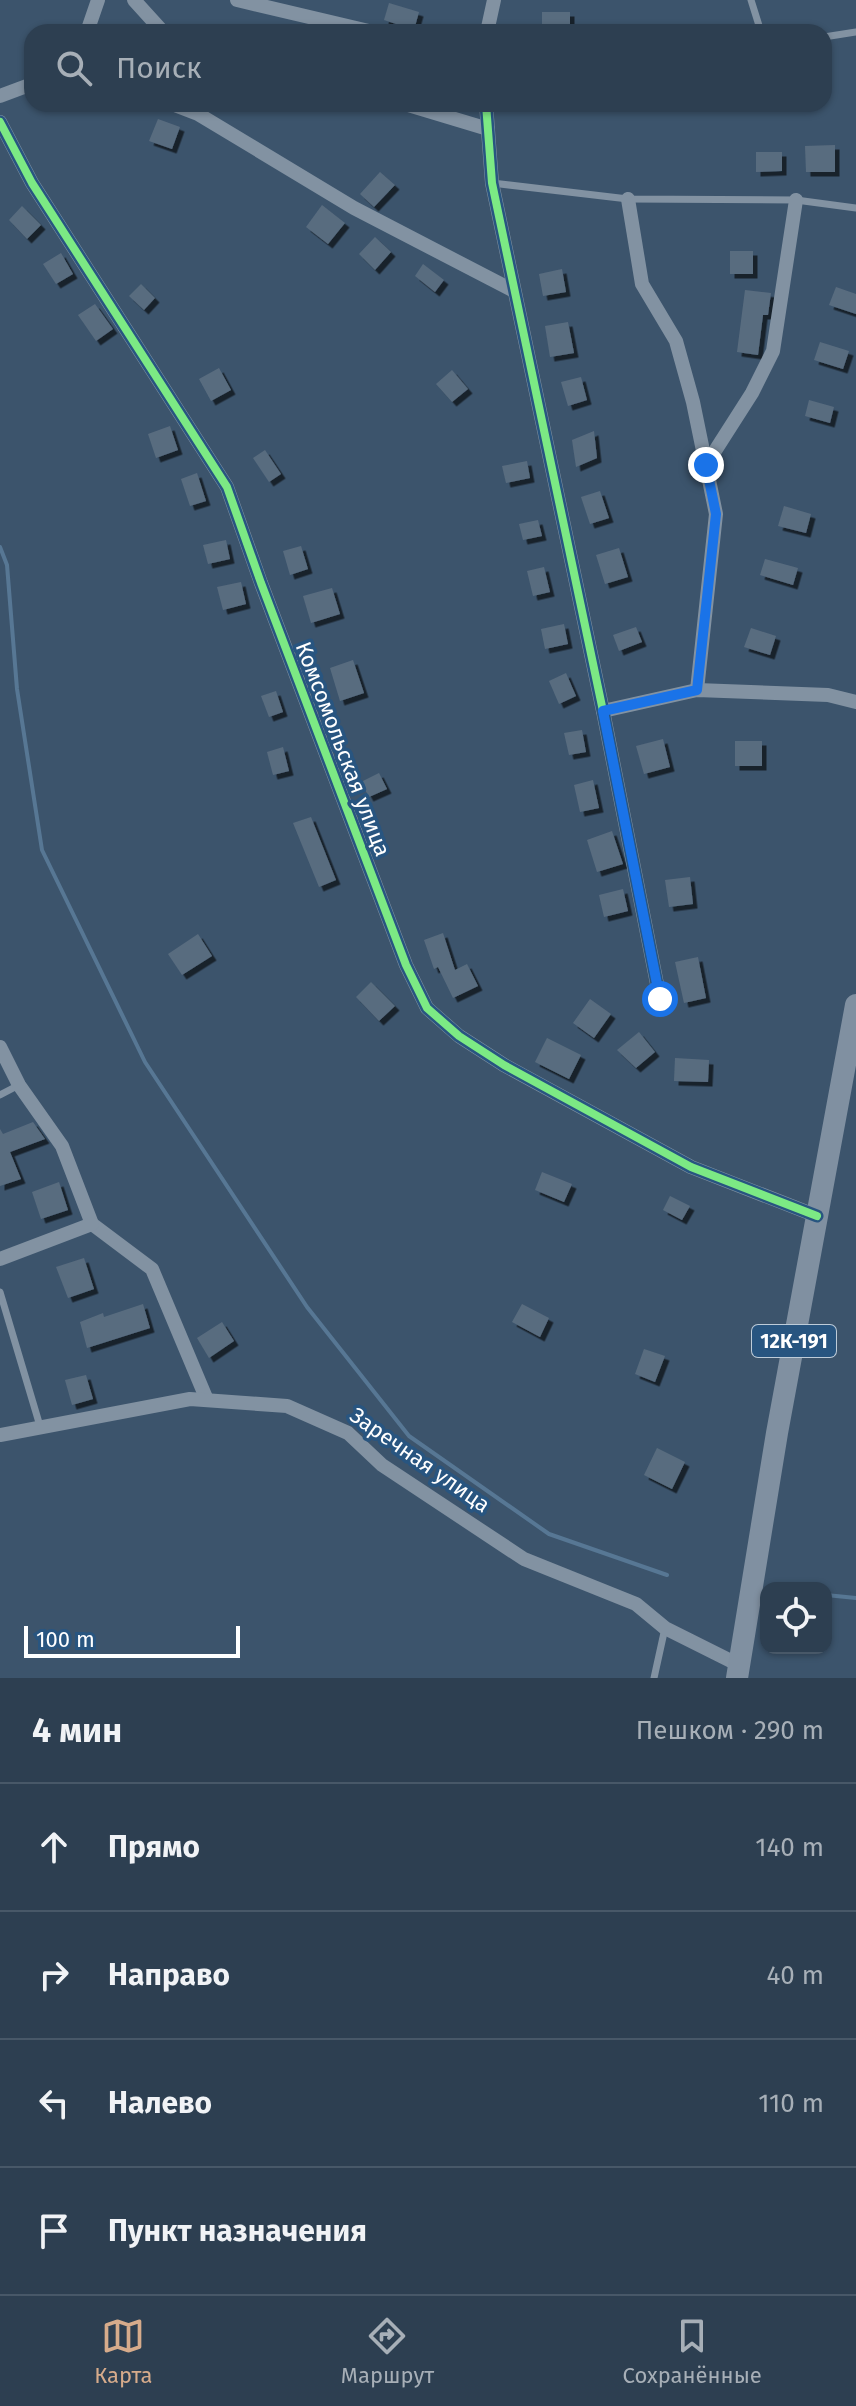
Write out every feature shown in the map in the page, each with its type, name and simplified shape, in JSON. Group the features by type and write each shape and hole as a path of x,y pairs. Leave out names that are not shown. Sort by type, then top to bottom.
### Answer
{"main road":[{"name":"12К-191","path":"738,1671 777,1433 856,1005"}],"street":[{"path":"90,24 98,0"},
{"path":"134,0 156,24"},
{"path":"237,0 339,24"},
{"path":"489,24 494,0"},
{"path":"0,96 24,87"},
{"path":"193,112 354,208 514,291"},
{"path":"432,112 488,129"},
{"path":"487,112 492,183 660,999"},
{"name":"Комсомольская улица","path":"0,122 32,183 227,487 406,965 427,1008 459,1036 504,1065 691,1167 817,1216"},
{"path":"628,199 642,284 676,341 716,514 697,690"},
{"path":"706,465 752,393 773,351 796,200"},
{"path":"603,711 697,690 828,695 856,702"},
{"path":"0,1047 19,1085 62,1146 92,1224 152,1269 207,1400"},
{"path":"0,1259 92,1224"},
{"name":"Заречная улица","path":"0,1435 190,1399 287,1406 348,1433 382,1465 524,1559 636,1604 665,1628 738,1671"}],"lane":[{"path":"751,0 758,24"},
{"path":"832,36 856,32"},
{"path":"492,183 628,199 796,200 856,208"},
{"path":"0,1095 19,1085"},
{"path":"0,1292 40,1426"},
{"path":"654,1678 665,1628"}],"building":[{"path":"389,3 419,12 416,24 396,24 384,20"},
{"path":"542,12 570,12 570,24 542,24"},
{"path":"158,119 180,127 172,149 149,141"},
{"path":"835,145 835,172 806,172 805,146"},
{"path":"756,152 782,152 782,171 756,172"},
{"path":"380,172 395,185 374,207 360,194"},
{"path":"322,205 345,223 328,244 306,227"},
{"path":"22,206 41,225 27,239 9,220"},
{"path":"375,237 391,252 375,270 359,254"},
{"path":"730,251 753,251 753,274 730,274"},
{"path":"61,253 73,274 56,284 43,264"},
{"path":"423,264 444,280 435,292 415,276"},
{"path":"562,269 566,292 543,296 539,274"},
{"path":"141,284 155,298 144,310 129,296"},
{"path":"836,287 856,294 856,314 829,305"},
{"path":"745,290 771,293 768,315 763,315 758,355 737,352"},
{"path":"95,304 113,329 96,341 78,315"},
{"path":"568,322 574,353 550,357 545,326"},
{"path":"820,342 849,351 843,369 814,360"},
{"path":"219,368 231,390 211,401 199,379"},
{"path":"452,370 468,389 452,402 436,384"},
{"path":"581,377 587,400 568,406 561,382"},
{"path":"809,400 834,407 830,423 805,416"},
{"path":"170,426 178,450 156,458 148,434"},
{"path":"594,431 597,458 576,467 572,440"},
{"path":"265,450 281,474 269,482 253,458"},
{"path":"527,461 530,478 506,483 502,466"},
{"path":"197,473 206,501 190,506 181,479"},
{"path":"600,491 609,518 590,524 581,497"},
{"path":"784,506 811,514 806,533 778,526"},
{"path":"538,520 542,536 523,540 519,524"},
{"path":"226,540 230,559 208,564 203,545"},
{"path":"301,546 308,569 290,575 283,551"},
{"path":"619,548 628,577 605,584 596,555"},
{"path":"765,559 798,568 793,585 760,575"},
{"path":"544,567 550,592 533,596 527,571"},
{"path":"241,582 246,604 223,610 217,587"},
{"path":"332,588 340,614 311,623 303,596"},
{"path":"564,624 568,644 545,649 541,629"},
{"path":"636,627 642,642 619,651 613,635"},
{"path":"751,628 776,636 770,655 744,647"},
{"path":"353,660 364,693 340,701 330,668"},
{"path":"566,673 576,696 559,704 549,681"},
{"path":"276,691 283,712 269,717 261,696"},
{"path":"582,730 586,752 569,755 564,733"},
{"path":"663,739 670,767 644,774 636,746"},
{"path":"735,741 762,741 762,766 735,766"},
{"path":"283,747 289,771 273,775 267,752"},
{"path":"379,773 387,789 369,797 361,782"},
{"path":"593,780 599,808 580,812 574,785"},
{"path":"311,817 336,880 319,887 293,823"},
{"path":"612,831 623,864 597,872 587,840"},
{"path":"690,877 693,904 669,907 665,880"},
{"path":"623,889 628,911 604,917 599,895"},
{"path":"443,933 455,970 467,964 478,986 453,998 438,967 434,969 424,940"},
{"path":"198,934 212,956 182,975 168,954"},
{"path":"698,957 706,998 684,1003 675,962"},
{"path":"371,982 395,1006 379,1021 356,997"},
{"path":"590,999 611,1014 594,1038 573,1023"},
{"path":"639,1032 655,1052 636,1068 617,1050"},
{"path":"547,1038 581,1055 569,1079 535,1062"},
{"path":"675,1058 709,1060 708,1082 674,1081"},
{"path":"33,1122 45,1139 10,1152 21,1179 0,1186 0,1129 3,1134"},
{"path":"542,1172 572,1184 564,1202 535,1190"},
{"path":"59,1182 68,1210 41,1219 32,1192"},
{"path":"670,1196 690,1206 682,1220 663,1210"},
{"path":"84,1258 94,1289 68,1298 56,1267"},
{"path":"143,1304 150,1328 87,1348 80,1322"},
{"path":"522,1304 549,1318 540,1337 512,1322"},
{"path":"222,1322 234,1341 209,1358 197,1338"},
{"path":"644,1349 665,1356 655,1382 635,1374"},
{"path":"86,1375 93,1399 72,1405 65,1380"},
{"path":"657,1448 685,1462 672,1489 644,1475"}],"waterway":[{"path":"0,547 7,565 17,689 42,850 145,1062 307,1307 409,1436 549,1534 667,1575"},
{"path":"832,1596 856,1598"}],"cycle path":[{"path":"487,112 492,183 660,999"},
{"path":"0,122 32,183 227,487 406,965 427,1008 459,1036 504,1065 691,1167 817,1216"}],"route":[{"path":"660,999 603,711 697,690 716,514 706,465"}]}
